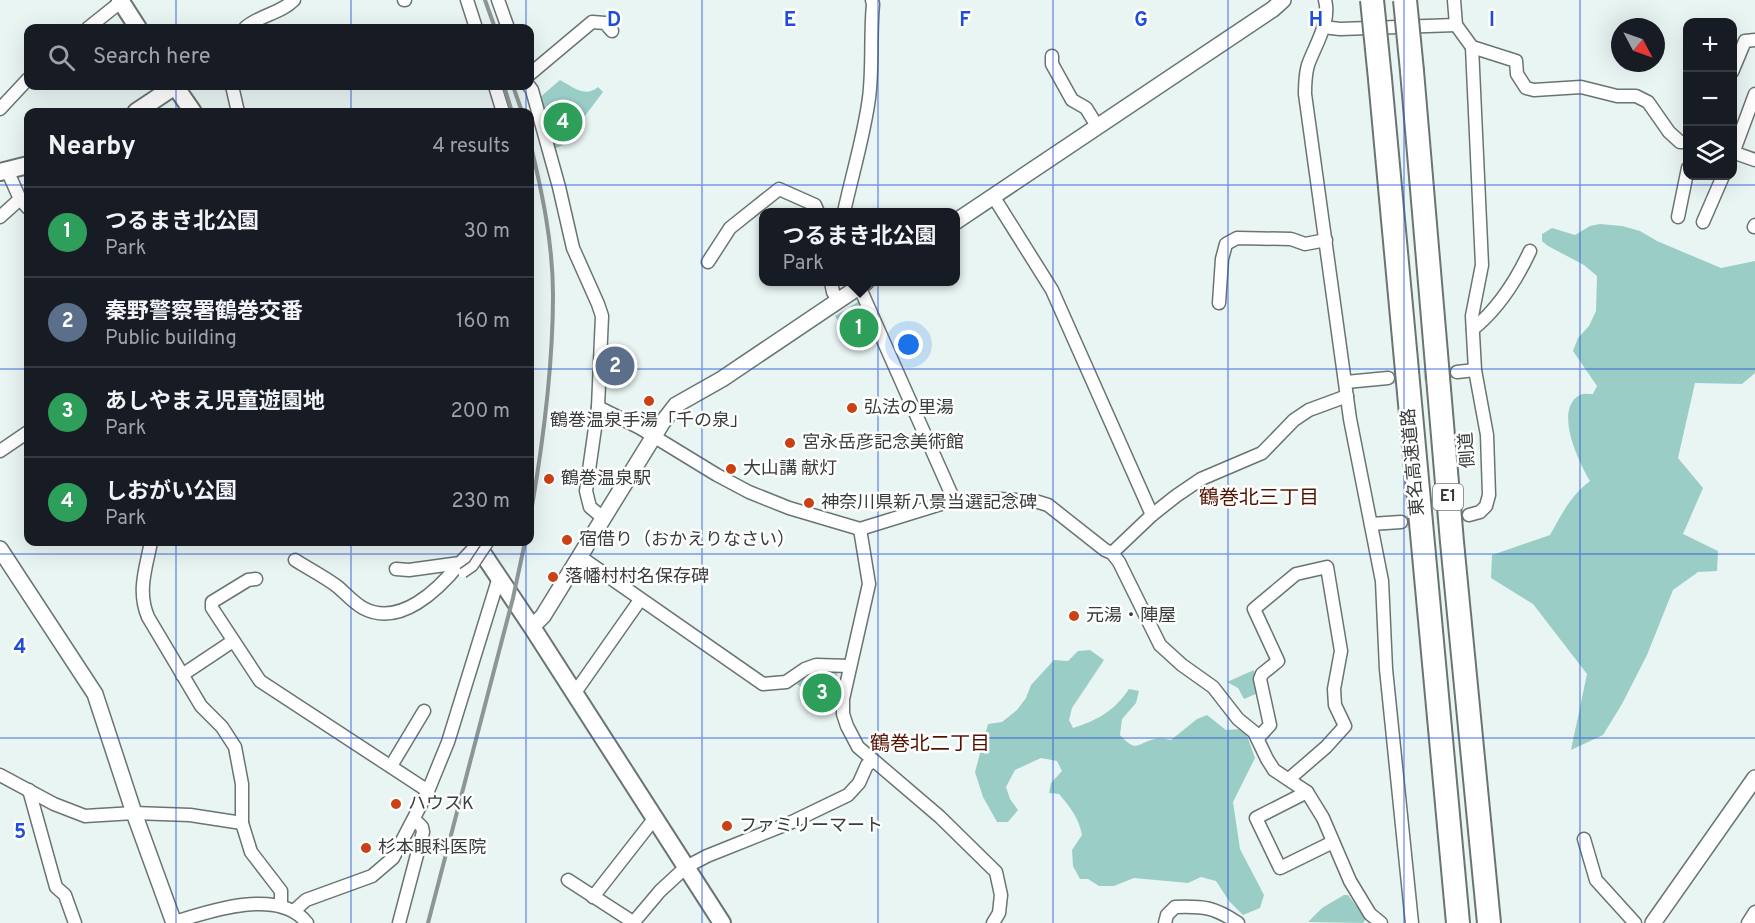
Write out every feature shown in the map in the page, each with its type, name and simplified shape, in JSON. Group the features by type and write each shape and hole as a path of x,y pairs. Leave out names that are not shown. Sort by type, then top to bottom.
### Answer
{"highway":[{"name":"東名高速道路","path":"1372,0 1458,923"},
{"name":"東名高速道路","path":"1405,0 1454,565 1489,923"}],"main road":[{"path":"121,1 135,24"},
{"path":"142,108 169,90"},
{"path":"178,90 190,108"},
{"path":"4,171 24,166"},
{"path":"483,546 499,577 722,923"}],"street":[{"path":"250,24 283,9 294,0"},
{"path":"467,0 475,24"},
{"path":"498,0 507,24"},
{"path":"845,208 869,100 872,72 870,34 872,0"},
{"path":"960,219 1273,9 1283,0"},
{"path":"1325,0 1326,15 1306,72 1305,94 1347,396 1382,582 1386,669 1412,923"},
{"path":"1454,0 1456,25 1472,47 1516,61 1517,74 1526,88 1534,90 1581,87 1617,96 1636,96 1648,102 1669,132 1683,142"},
{"path":"93,24 121,1"},
{"path":"534,71 592,22 605,23 612,31"},
{"path":"1323,27 1456,25"},
{"path":"1737,60 1745,41 1755,40"},
{"name":"側道","path":"1469,516 1480,513 1486,506 1489,495 1487,435 1475,370 1472,316 1482,265 1472,47"},
{"path":"1052,56 1052,64 1072,100 1086,108 1097,126"},
{"path":"0,109 24,83"},
{"path":"233,90 237,108"},
{"path":"496,90 502,108"},
{"path":"532,90 560,188 573,248 602,316 598,407 586,499 590,507 603,518"},
{"path":"1737,145 1755,94"},
{"path":"1737,155 1755,160"},
{"path":"0,217 24,204 4,171"},
{"path":"1678,217 1686,180"},
{"path":"1703,222 1721,180"},
{"path":"708,261 730,228 779,189 815,205 816,208"},
{"path":"993,196 1052,290 1152,515"},
{"path":"1219,303 1222,259 1226,244 1237,238 1291,239 1305,244 1326,240"},
{"path":"1473,329 1507,294 1530,251"},
{"path":"832,286 838,301"},
{"path":"532,627 543,616 653,436 676,405 722,379 859,286"},
{"path":"863,286 954,500"},
{"path":"1457,372 1475,370"},
{"path":"1346,382 1388,378"},
{"path":"1112,553 1152,515 1201,479 1262,453 1294,420 1309,410 1347,396"},
{"path":"598,407 749,492 789,508 860,529 954,500 999,499 1035,501 1048,505 1112,553 1119,562 1160,645 1182,665 1214,687 1238,719 1254,732 1274,770 1307,792 1323,818 1346,884 1370,914 1381,923"},
{"path":"0,451 24,435"},
{"path":"1371,525 1401,522"},
{"path":"860,529 869,584 843,699 843,714 847,726 858,747 940,818 996,872 1001,895 999,913 993,923"},
{"path":"151,546 142,589 143,604 201,706 222,727 235,747 242,784 242,823 251,852 281,891 281,905"},
{"path":"295,560 337,586 362,608 383,613 410,607 426,596 462,568 479,546"},
{"path":"0,549 85,674 95,694 173,923 242,905 281,905 295,910 307,923"},
{"path":"579,556 763,684 786,682 805,669 816,665 850,666"},
{"path":"1258,738 1270,725 1260,679 1262,674 1278,661 1254,609 1296,574 1327,567 1341,651 1334,689 1335,705 1345,726 1326,747 1289,779"},
{"path":"396,569 462,568"},
{"path":"295,910 306,900 372,876 393,858 428,791 448,742 499,577"},
{"path":"256,579 248,580 212,602 212,608 260,681 428,791"},
{"path":"574,694 640,600"},
{"path":"182,675 232,641"},
{"path":"391,766 424,711"},
{"path":"568,880 633,923 660,891 686,867 707,856 792,822 848,795 859,783 867,765 874,761"},
{"path":"0,775 54,804 85,816 134,813 189,815 242,823"},
{"path":"1653,923 1755,778"},
{"path":"29,789 56,887 65,895 75,923"},
{"path":"1307,792 1256,818 1280,868 1333,842"},
{"path":"399,923 423,832 422,827 414,819"},
{"path":"593,897 654,819"},
{"path":"1584,839 1596,880 1635,923"},
{"path":"1165,923 1167,915 1175,907 1203,906 1224,914 1238,923"},
{"path":"1748,923 1755,912"}],"shaded area":[{"path":"560,80 579,90 588,92 598,87 603,92 563,145 554,149 538,99"},
{"path":"1600,224 1622,226 1640,231 1657,241 1721,268 1755,261 1755,373 1742,384 1695,383 1678,458 1703,488 1683,534 1718,551 1717,571 1698,572 1673,590 1647,655 1603,735 1571,750 1587,674 1533,604 1491,578 1492,555 1550,535 1572,499 1590,481 1575,450 1568,424 1572,402 1581,394 1593,394 1597,386 1573,351 1578,338 1589,326 1596,311 1597,276 1584,265 1548,246 1542,241 1542,234 1552,228 1575,235 1590,226"},
{"path":"858,302 863,303 880,340 875,344 853,344 835,316"},
{"path":"1090,650 1104,660 1072,708 1069,720 1073,728 1105,714 1129,689 1139,691 1136,703 1122,719 1120,735 1134,746 1155,739 1171,740 1197,719 1207,715 1226,730 1241,729 1246,733 1255,758 1233,802 1240,849 1264,895 1260,908 1243,915 1229,901 1216,881 1201,877 1188,883 1134,878 1114,886 1099,886 1088,879 1080,879 1073,866 1072,850 1082,835 1079,823 1059,794 1049,793 1051,783 1062,771 1057,761 1041,758 1015,770 1006,787 1010,799 1018,810 1008,822 997,822 983,797 975,772 988,724 1002,722 1017,710 1026,698 1031,685 1054,660 1068,661 1078,651"},
{"path":"824,670 837,673 833,711 797,684 812,672"},
{"path":"1254,670 1258,693 1244,699 1238,688 1227,682"},
{"path":"1348,895 1366,919 1363,923 1308,922 1322,908"}],"tunnel":[{"path":"1388,378 1457,372"},
{"path":"1401,522 1469,515"}],"railway":[{"path":"485,0 494,24"},
{"path":"505,90 511,108"},
{"path":"514,90 521,108"},
{"path":"534,160 543,199 553,276 551,351 534,493"},
{"path":"428,923 513,598 524,546"}],"place":[{"name":"しおがい公園","path":"563,122"},
{"name":"つるまき北公園","path":"859,328"},
{"name":"秦野警察署鶴巻交番","path":"615,366"},
{"name":"鶴巻温泉手湯「千の泉」","path":"649,401"},
{"name":"弘法の里湯","path":"852,408"},
{"name":"宮永岳彦記念美術館","path":"790,443"},
{"name":"大山講 献灯","path":"731,469"},
{"name":"鶴巻温泉駅","path":"549,479"},
{"name":"神奈川県新八景当選記念碑","path":"809,503"},
{"name":"宿借り（おかえりなさい）","path":"567,540"},
{"name":"落幡村村名保存碑","path":"553,577"},
{"name":"元湯・陣屋","path":"1074,616"},
{"name":"あしやまえ児童遊園地","path":"822,693"},
{"name":"ハウスK","path":"396,804"},
{"name":"ファミリーマート","path":"727,826"},
{"name":"杉本眼科医院","path":"366,848"}],"district":[{"name":"鶴巻北三丁目","path":"1259,499"},
{"name":"鶴巻北二丁目","path":"930,745"}]}
